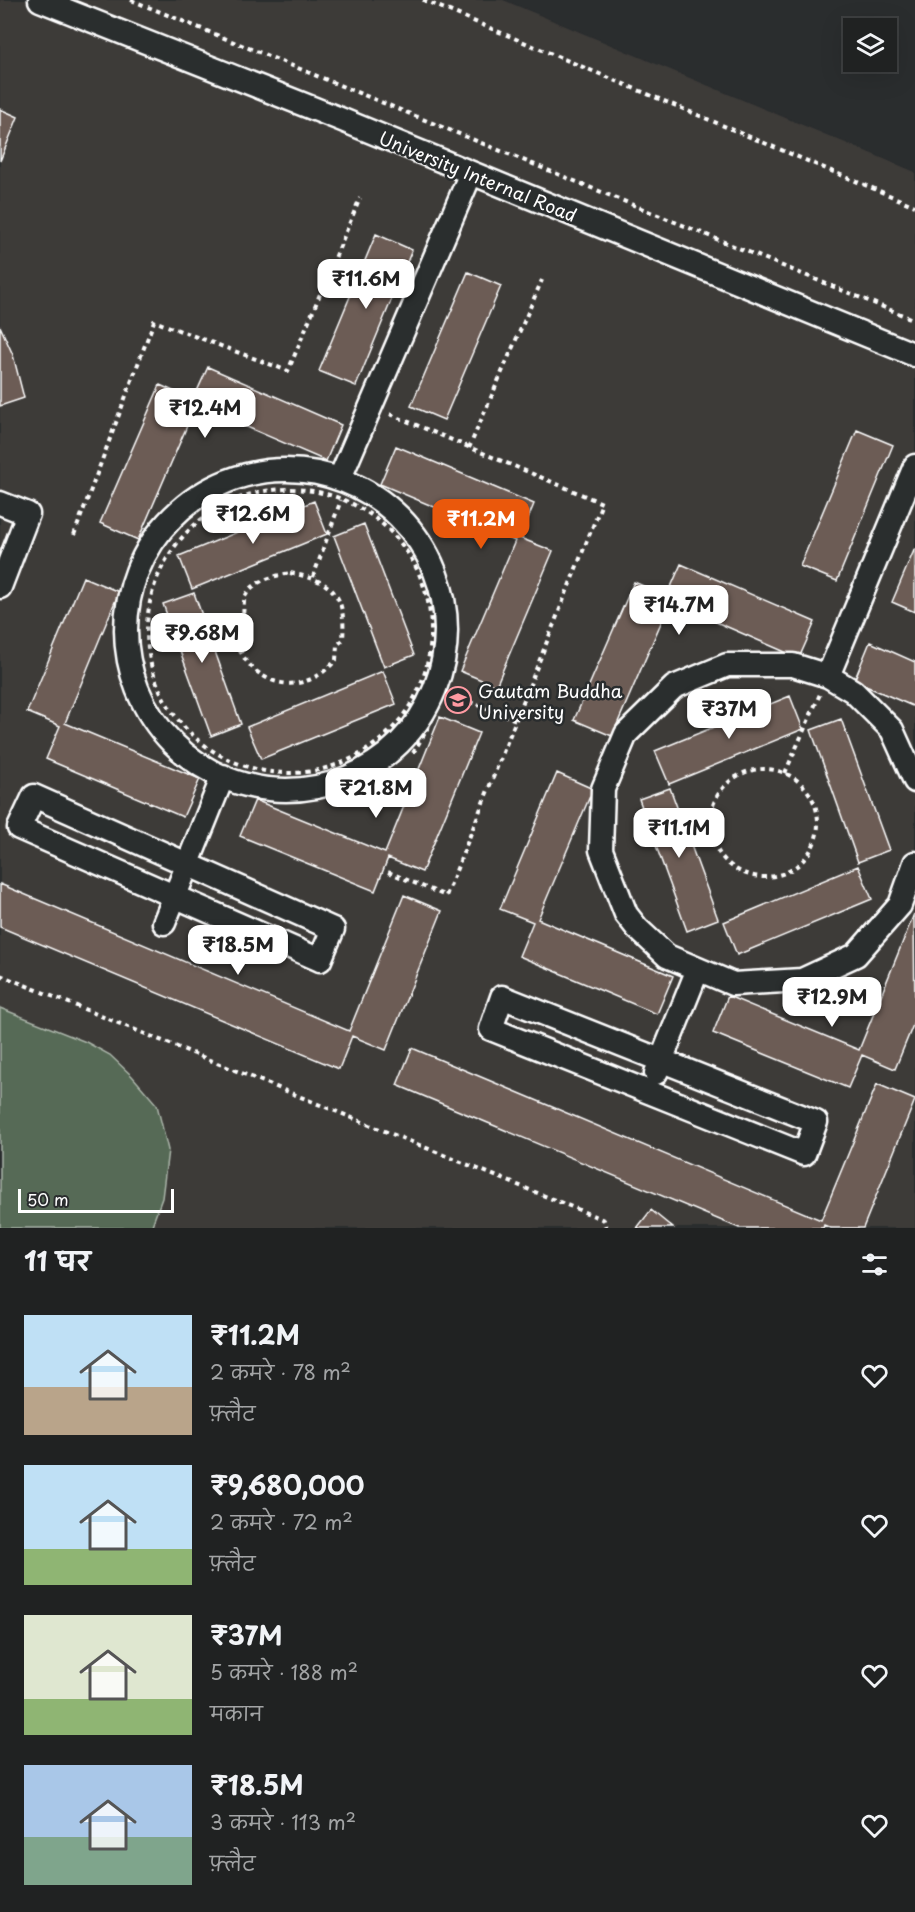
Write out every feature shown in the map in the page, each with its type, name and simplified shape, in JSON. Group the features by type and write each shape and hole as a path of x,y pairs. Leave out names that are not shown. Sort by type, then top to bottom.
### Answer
{"lane":[{"name":"University Internal Road","path":"40,0 915,355"},
{"path":"340,489 371,406 471,173"},
{"path":"823,686 915,466"},
{"path":"252,472 319,472 340,489 353,483 379,498 421,540 444,595 445,656 426,712 381,761 327,787 258,790 193,763 162,735 151,721 127,657 128,595 152,540 199,493 252,472"},
{"path":"0,503 28,514 0,587"},
{"path":"915,781 892,730 853,691 823,686 793,665 727,665 674,687 626,734 603,789 601,850 626,914 637,928 668,956 733,984 802,980 856,955 900,905 915,863"},
{"path":"164,923 223,776"},
{"path":"34,796 333,929 320,960 175,896 19,828 34,796"},
{"path":"648,1092 698,969"},
{"path":"502,997 661,1060 816,1122 804,1154 491,1029 502,997"},
{"path":"575,1063 588,1031"},
{"path":"698,1112 712,1081"}],"path":[{"path":"131,0 915,320"},
{"path":"423,0 915,207"},
{"path":"74,535 154,321 288,371 360,198"},
{"path":"469,448 542,280"},
{"path":"371,406 602,503 446,896 388,872"},
{"path":"291,489 328,494 340,489 361,509 390,531 412,560 426,594 431,630 426,666 413,700 392,729 363,753 330,768 294,774 258,771 223,758 192,736 168,707 152,672 147,634 151,596 165,561 188,531 218,508 253,493 291,489"},
{"path":"313,577 340,489"},
{"path":"290,573 313,577 329,586 341,604 344,621 343,640 337,645 336,660 318,676 305,682 290,684 275,682 258,673 244,659 235,635 237,618 243,615 245,597 252,587 271,577 290,573"},
{"path":"413,753 432,723 448,682 455,653 457,619"},
{"path":"809,692 823,686"},
{"path":"823,686 829,699"},
{"path":"785,773 823,686"},
{"path":"444,692 516,720"},
{"path":"768,768 785,773 800,782 811,796 818,812 818,830 813,847 803,862 788,873 770,878 752,877 735,870 721,858 712,842 709,823 712,805 721,789 734,778 750,770 768,768"},
{"path":"0,975 604,1220 606,1228"}],"shaded area":[{"name":"Gautam Buddha University","path":"0,0 503,0 915,172 915,1228 0,1228"}],"green space":[{"path":"0,1008 86,1042 110,1055 157,1105 168,1150 162,1198 151,1228 0,1228"}],"building":[{"path":"0,109 18,117 0,161"},
{"path":"376,234 412,250 356,386 319,371"},
{"path":"468,272 501,286 444,420 411,406"},
{"path":"0,326 13,355 24,398 0,406"},
{"path":"208,367 341,425 326,461 196,405 138,540 100,523 160,385 193,400"},
{"path":"857,430 893,445 837,581 800,566"},
{"path":"396,446 534,504 520,538 553,551 496,686 460,671 515,541 380,484"},
{"path":"314,501 327,534 192,589 179,556"},
{"path":"364,524 414,655 384,667 334,536"},
{"path":"915,548 915,612 892,602"},
{"path":"681,564 815,622 799,658 670,602 612,736 574,720 634,582 667,596"},
{"path":"83,577 119,592 65,723 200,779 183,817 46,759 60,726 27,712"},
{"path":"194,593 241,724 211,736 163,604"},
{"path":"870,642 915,662 915,707 854,681"},
{"path":"383,671 396,704 261,759 247,727"},
{"path":"790,696 803,729 669,784 655,751"},
{"path":"440,717 479,733 422,872 388,858 375,891 240,836 255,800 385,853"},
{"path":"841,719 889,850 858,862 811,730"},
{"path":"557,773 593,789 538,919 673,976 657,1014 519,956 533,922 500,909"},
{"path":"670,788 718,919 687,931 639,799"},
{"path":"858,866 872,899 737,955 724,922"},
{"path":"0,884 349,1031 404,895 442,911 386,1050 352,1036 339,1069 0,927"},
{"path":"914,914 915,1020 895,1069 862,1055 848,1088 713,1033 728,996 859,1050"},
{"path":"412,1048 821,1220 877,1084 915,1100 863,1228 831,1228 824,1225 823,1228 739,1228 397,1085"},
{"path":"651,1210 673,1228 637,1228"}],"place":[{"name":"Gautam Buddha University","path":"458,700"}]}
